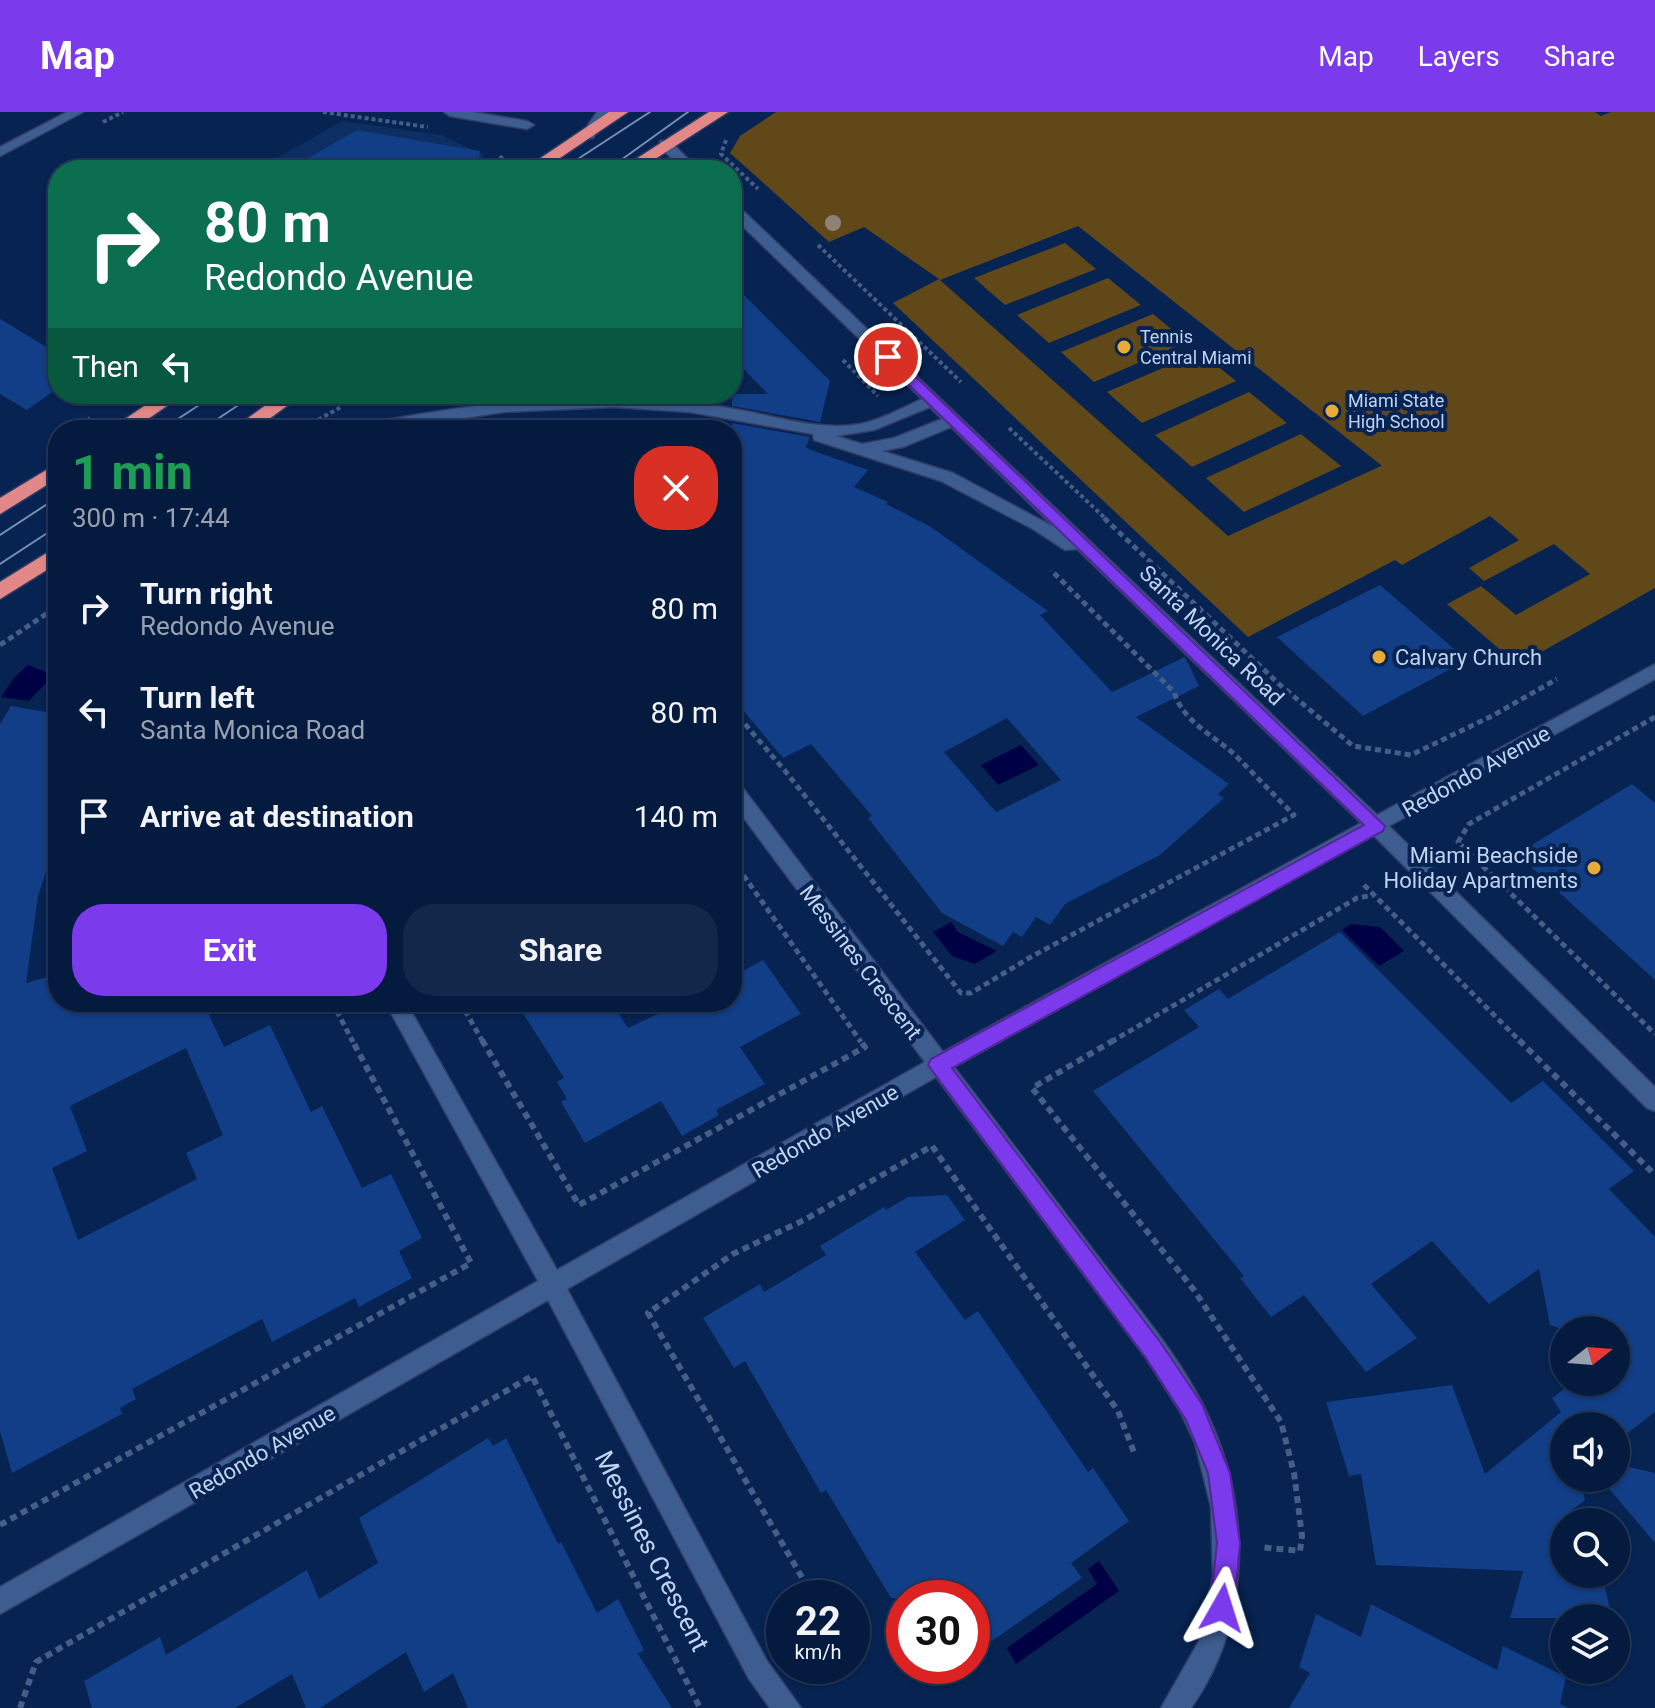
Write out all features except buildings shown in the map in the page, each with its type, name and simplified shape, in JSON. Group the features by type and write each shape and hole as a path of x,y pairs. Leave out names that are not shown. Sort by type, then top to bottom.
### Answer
{"highway":[{"path":"547,160 620,112"},
{"path":"642,160 720,112"},
{"path":"134,420 159,404"},
{"path":"256,420 279,404"},
{"path":"0,507 48,476"},
{"path":"0,592 48,560"}],"street":[{"path":"0,152 77,112"},
{"path":"450,112 527,125"},
{"path":"588,135 603,112"},
{"path":"665,144 682,160"},
{"name":"Santa Monica Road","path":"742,218 1376,826 1655,1101"},
{"path":"798,427 859,429 879,424 933,400"},
{"path":"416,420 559,404"},
{"path":"659,404 728,413 798,427 937,474 989,497 1039,525 1116,576"},
{"path":"859,448 897,443 954,420"},
{"name":"Redondo Avenue","path":"0,1601 938,1065 1655,671"},
{"name":"Messines Crescent","path":"742,801 1154,1350 1194,1412 1219,1473 1229,1543 1222,1608 1200,1670 1175,1708"},
{"name":"Messines Crescent","path":"401,1012 553,1286 758,1670 787,1708"}],"path":[{"path":"724,146 721,154 727,160"},
{"path":"497,160 505,155"},
{"path":"742,174 764,194"},
{"path":"817,245 969,390"},
{"path":"317,420 345,404"},
{"name":"Santa Monica Road","path":"1000,419 1279,684 1332,729 1353,746 1395,752"},
{"path":"742,721 961,993 971,993 1042,951 1294,815 1232,752 1209,737 1177,702 1174,692 1066,581 1046,565"},
{"path":"0,645 48,613"},
{"name":"Redondo Avenue","path":"1395,752 1411,755 1492,716 1557,679"},
{"name":"Redondo Avenue","path":"1655,717 1469,824 1458,842 1655,1034"},
{"name":"Messines Crescent","path":"466,1012 579,1205 865,1047 742,873"},
{"path":"1364,885 1655,1175"},
{"path":"1229,1543 1300,1551 1302,1536 1294,1473 1281,1422 1194,1290 1032,1088 1357,898 1374,895"},
{"path":"0,1525 471,1263 337,1012"},
{"path":"804,1580 648,1313 733,1254 806,1219 932,1146 1118,1411 1135,1455"},
{"name":"Messines Crescent","path":"20,1708 36,1662 532,1376 700,1708"}],"shaded area":[{"name":"Miami State High School","path":"776,112 1595,112 1601,116 1611,112 1655,112 1655,588 1518,665 1447,604 1481,586 1516,615 1590,574 1554,544 1484,581 1469,568 1519,540 1490,516 1402,565 1395,560 1248,637 893,303 939,279 864,227 829,242 742,164 742,160 730,153 740,136","holes":["1078,226 1381,466 1228,536 940,280"]},
{"path":"342,121 441,135 484,155 482,160 274,160"},
{"path":"1065,243 1096,269 1005,305 974,278"},
{"path":"1108,278 1141,305 1049,343 1017,315"},
{"name":"Tennis Central Miami","path":"1153,314 1187,342 1094,382 1061,352"},
{"path":"1200,352 1236,381 1142,423 1107,392"},
{"path":"1249,392 1287,423 1192,467 1155,435"},
{"path":"1301,434 1341,466 1244,512 1206,478"},
{"path":"28,665 48,673 48,680 29,701 1,697"},
{"path":"1021,745 1039,765 998,785 981,765"},
{"path":"951,922 958,932 997,951 975,964 952,956 933,932"},
{"path":"1351,924 1380,927 1404,951 1379,966 1342,930"},
{"path":"1099,1561 1119,1591 1016,1664 1007,1648 1097,1584 1088,1569"}],"tram line":[{"path":"576,160 650,112"},
{"path":"621,160 688,112"},
{"path":"176,420 201,404"},
{"path":"216,420 240,404"},
{"path":"0,535 48,504"},
{"path":"0,564 48,533"}],"place":[{"name":"Tennis Central Miami","path":"1124,347"},
{"name":"Miami State High School","path":"1332,411"},
{"name":"Calvary Church","path":"1379,657"},
{"name":"Miami Beachside Holiday Apartments","path":"1594,868"}],"route":[{"path":"888,357 1376,826 938,1065 1154,1350 1194,1412 1219,1473 1229,1543 1222,1608"}]}
